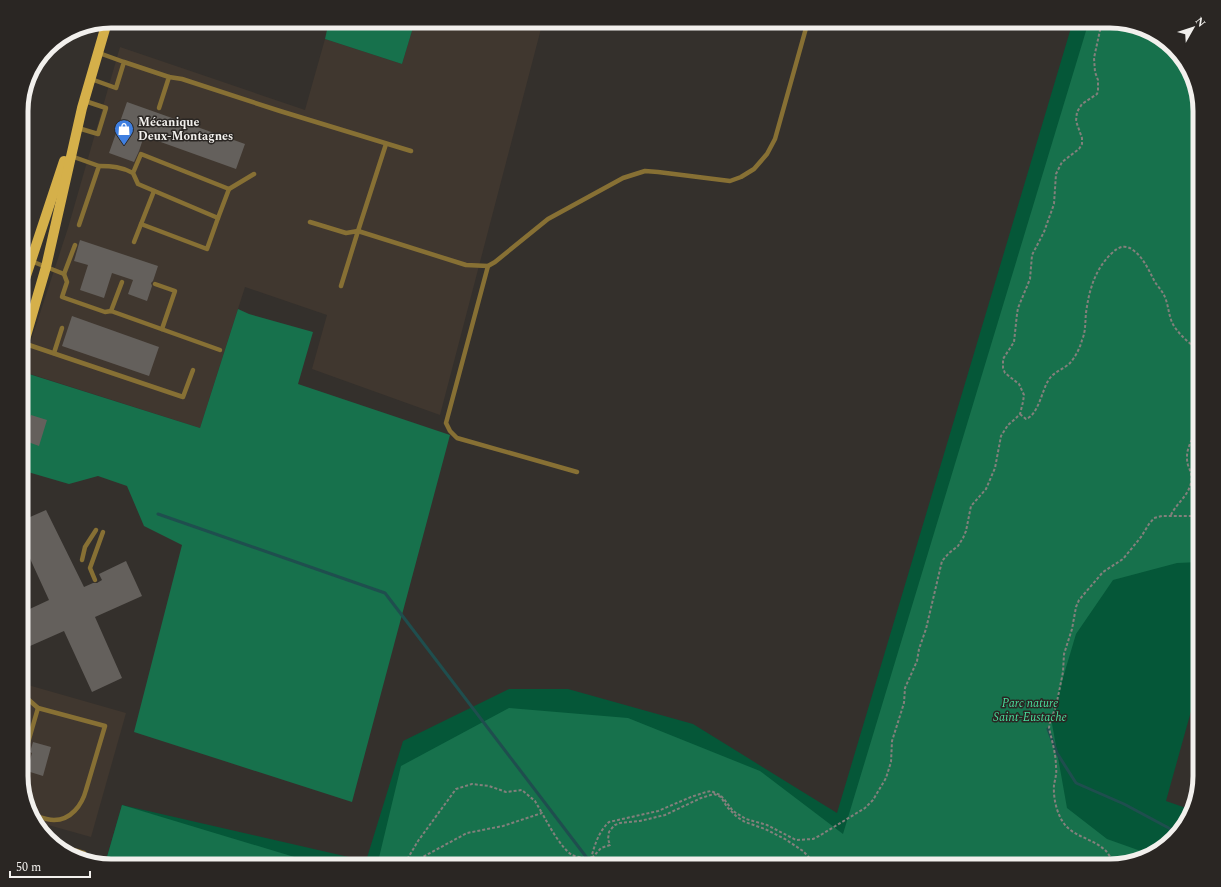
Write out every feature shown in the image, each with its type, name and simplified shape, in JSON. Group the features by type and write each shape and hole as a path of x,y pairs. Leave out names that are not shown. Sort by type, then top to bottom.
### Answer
{"main road":[{"path":"28,270 69,155 106,28"},
{"path":"28,318 46,267 69,155"}],"lane":[{"path":"310,222 346,234 358,231 466,265 488,266 548,219 623,178 645,171 730,181 741,177 754,169 767,154 775,139 806,28"},
{"path":"99,53 169,77 182,79 411,151"},
{"path":"91,79 116,88 124,62"},
{"path":"159,108 169,77"},
{"path":"77,128 98,134 106,108 84,105"},
{"path":"341,286 386,144"},
{"path":"133,172 141,154 229,189"},
{"path":"69,155 99,166 115,166 126,169 133,172 138,184 218,218"},
{"path":"79,225 99,166"},
{"path":"141,224 207,249 229,189 254,174"},
{"path":"134,242 154,191"},
{"path":"75,245 64,274 67,282 62,296 105,312 111,311 220,350"},
{"path":"31,261 64,274"},
{"path":"488,266 446,423 450,431 457,438 578,472"},
{"path":"111,311 122,282"},
{"path":"155,284 175,291 162,329"},
{"path":"54,353 62,328"},
{"path":"28,347 54,353 183,397 193,370"},
{"path":"82,560 85,547 96,530"},
{"path":"95,580 90,568 103,532"},
{"path":"28,699 38,708 105,726 84,799 79,807 61,819 55,820 39,816"},
{"path":"28,743 38,708"},
{"path":"73,850 84,853 84,855"}],"path":[{"path":"591,859 600,832 609,822 658,811 706,792 720,795 738,815 767,825 796,840 807,840 819,836 861,812 873,800 889,771 892,741 904,703 905,688 917,661 942,561 958,546 963,538 966,531 971,506 983,493 991,479 1001,436 1008,425 1020,414 1024,395 1019,384 1005,373 1003,368 1003,358 1014,342 1018,308 1030,279 1032,255 1044,232 1054,204 1056,174 1062,162 1075,153 1082,144 1082,138 1076,121 1077,112 1082,104 1097,94 1098,91 1098,80 1094,65 1101,28"},
{"path":"1020,414 1026,419 1030,418 1036,409 1048,380 1055,373 1069,365 1074,358 1085,332 1087,309 1094,278 1106,259 1120,247 1128,247 1133,250 1144,262 1164,295 1171,320 1181,336 1193,346"},
{"path":"1170,516 1185,496 1192,482 1187,450 1193,439"},
{"path":"1111,859 1105,850 1092,841 1072,831 1062,820 1057,808 1054,793 1056,766 1050,722 1056,706 1063,672 1064,654 1079,600 1107,568 1119,562 1126,556 1141,537 1151,520 1158,517 1193,516"},
{"path":"407,859 418,841 456,789 472,784 489,786 506,792 522,790 535,801 550,829 572,854 591,859"},
{"path":"591,859 601,848 610,845 608,840 609,832 615,825 662,816 701,798 714,794 720,797 737,817 745,822 765,829 785,839 803,851 810,859"},
{"path":"419,859 467,833 503,826 542,813"}],"shaded area":[{"path":"413,28 541,28 440,415 312,369 327,315 245,287 200,428 28,373 28,350 68,228 120,47 305,110 325,39 402,64"},
{"path":"28,685 126,713 91,837 43,824 34,808 28,781"}],"green space":[{"path":"327,28 413,28 402,64 325,39"},
{"name":"Parc nature Saint-Eustache","path":"1071,28 1115,28 1137,32 1156,42 1169,52 1176,61 1189,84 1193,106 1193,704 1166,801 1187,808 1169,835 1142,853 1110,859 367,859 403,741 509,689 568,689 693,724 837,813"},
{"name":"Parc nature Saint-Eustache","path":"1087,28 1115,28 1137,32 1156,42 1169,52 1176,61 1189,84 1193,106 1193,562 1177,563 1113,580 1076,634 1051,718 1067,808 1107,839 1144,852 1131,856 1110,859 379,859 401,766 509,708 628,718 760,771 843,834"},
{"path":"238,309 249,314 313,332 298,384 450,435 352,802 134,732 182,545 144,526 127,486 98,476 69,484 28,472 29,374 200,428"},
{"name":"Parc nature Saint-Eustache","path":"122,805 357,859 107,859"},
{"path":"122,805 301,859 111,859 107,859"}],"building":[{"path":"127,102 245,144 236,169 144,136 134,162 109,153"},
{"path":"80,240 158,266 151,283 152,286 147,301 128,294 133,280 112,273 104,298 80,290 88,265 74,261"},
{"path":"72,316 159,347 149,376 62,346"},
{"path":"31,415 47,420 39,446 28,442 28,424"},
{"path":"46,510 84,587 102,580 99,574 126,561 142,596 95,617 122,678 92,692 64,631 28,647 28,610 49,600 28,554 28,518"},
{"path":"33,742 51,747 43,776 28,771 32,753 30,752"}],"waterway":[{"path":"158,514 385,593 587,858 593,859"},
{"path":"1048,729 1057,753 1076,783 1124,804 1173,830"}],"place":[{"name":"Mécanique Deux-Montagnes","path":"124,146"}]}
